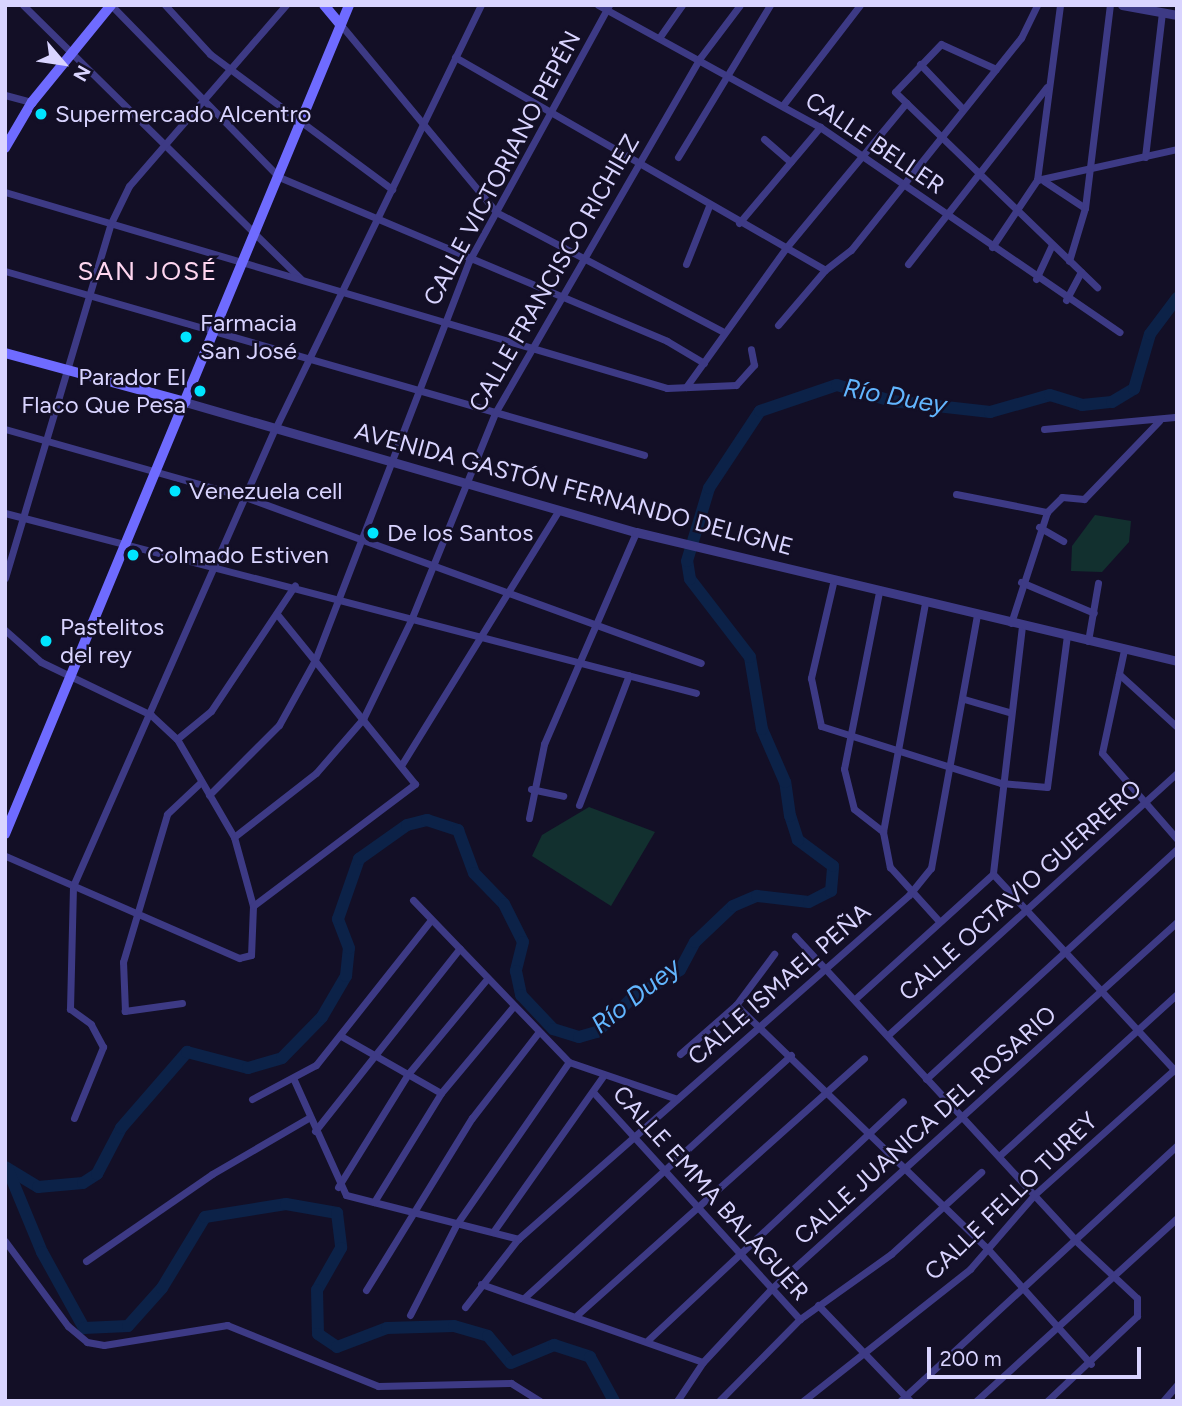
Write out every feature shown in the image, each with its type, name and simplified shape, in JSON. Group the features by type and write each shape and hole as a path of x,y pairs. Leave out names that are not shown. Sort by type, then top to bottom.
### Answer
{"main road":[{"path":"5,148 32,102 111,5"},
{"path":"324,5 341,25"},
{"path":"5,834 349,5"},
{"name":"AVENIDA GASTÓN FERNANDO DELIGNE","path":"5,353 185,402"}],"street":[{"path":"23,5 164,146 257,232 301,280"},
{"path":"111,5 279,177 375,222 667,341 704,363"},
{"path":"165,5 229,69 392,189"},
{"path":"5,578 111,223 129,186 286,5"},
{"path":"74,1118 103,1042 70,1009 73,886 151,715 275,429 481,5"},
{"name":"CALLE BELLER","path":"598,5 700,58 820,127 1066,300 1119,332"},
{"path":"659,38 682,5"},
{"name":"CALLE FRANCISCO RICHIEZ","path":"234,837 316,773 363,719 411,620 429,564 462,481 495,413 561,299 581,258 700,58 740,5"},
{"path":"678,157 726,73 770,5"},
{"path":"783,105 860,5"},
{"path":"778,324 904,184 996,69 1037,5"},
{"path":"992,247 1040,181 1049,83 1060,5"},
{"path":"1069,261 1085,208 1087,172 1110,5"},
{"path":"1122,5 1177,15"},
{"name":"CALLE VICTORIANO PEPÉN","path":"209,795 279,725 315,660 364,540 421,388 442,322 469,261 608,8"},
{"path":"1145,157 1162,12"},
{"path":"341,25 424,120 496,212 722,331"},
{"path":"996,69 946,43 894,89 941,138 1097,287"},
{"path":"455,57 709,206 785,249 828,269"},
{"path":"920,64 963,109"},
{"path":"908,264 1049,83"},
{"path":"5,95 32,102"},
{"path":"686,387 704,363 722,331 785,249 906,103"},
{"path":"739,223 820,127"},
{"path":"764,139 790,162"},
{"path":"1040,181 1177,149"},
{"path":"1040,181 1085,208"},
{"path":"5,192 531,350 667,388 736,385 754,365 751,349"},
{"path":"686,264 709,206"},
{"path":"1036,279 1052,244"},
{"path":"5,271 310,356 644,455"},
{"path":"1066,300 1081,272"},
{"name":"AVENIDA GASTÓN FERNANDO DELIGNE","path":"185,402 636,532 1022,626 1125,650 1175,658"},
{"path":"1044,429 1177,418"},
{"path":"1011,623 1021,582 1039,527 1047,512 1062,497 1084,499 1158,421"},
{"path":"5,429 158,468 245,497 701,663"},
{"path":"956,494 1047,512"},
{"path":"402,764 558,511"},
{"path":"5,513 341,596 411,620 696,694"},
{"path":"1039,527 1063,541"},
{"path":"529,818 531,789 636,532"},
{"path":"834,579 811,688 821,726 1001,783 1046,789 1067,636"},
{"path":"1021,582 1094,613"},
{"path":"1088,641 1098,583"},
{"path":"177,739 211,711 295,585"},
{"path":"879,592 850,737 849,798 857,814 883,832"},
{"path":"925,603 883,832 888,862 909,895 938,920"},
{"path":"253,906 415,786 402,764 277,614"},
{"name":"CALLE ISMAEL PEÑA","path":"465,1307 518,1239 909,895 938,856 977,614"},
{"path":"855,999 938,920 993,874 1009,712 1022,626"},
{"path":"5,630 41,662 151,715 177,739 234,837 253,906 247,959 135,914 5,856"},
{"path":"1125,650 1102,753 1177,839"},
{"path":"1119,674 1177,727"},
{"path":"579,805 629,675"},
{"path":"964,699 1009,712"},
{"name":"CALLE OCTAVIO GUERRERO","path":"888,1035 1177,774"},
{"path":"182,1003 122,1008 123,962 135,914 158,860 167,814 201,782"},
{"path":"531,789 563,796"},
{"path":"926,1079 1177,849"},
{"path":"993,874 1176,1070"},
{"path":"413,900 460,948 486,980 569,1062 603,1076 677,1099"},
{"path":"252,1099 294,1080 341,1036 431,920"},
{"name":"CALLE JUANICA DEL ROSARIO","path":"677,1401 703,1362 772,1288 908,1170 1177,922"},
{"path":"795,936 827,967 926,1079 1138,1306 1091,1364 1047,1401"},
{"path":"315,1131 460,948"},
{"path":"680,1054 736,1005 774,954"},
{"path":"338,1187 408,1074 486,980"},
{"path":"999,1156 1177,994"},
{"path":"736,1005 828,1090 986,1247 1091,1364"},
{"path":"374,1202 440,1093 513,1007"},
{"path":"366,1290 472,1118 538,1033"},
{"path":"341,1036 440,1093"},
{"path":"524,1298 662,1168 791,1055"},
{"path":"577,1315 864,1058"},
{"path":"410,1315 456,1225 569,1062"},
{"name":"CALLE FELLO TUREY","path":"803,1401 970,1269 986,1247 1034,1195 1176,1070"},
{"path":"493,1232 594,1093 603,1076"},
{"path":"294,1080 338,1187 374,1202 518,1239"},
{"name":"CALLE EMMA BALAGUER","path":"594,1093 800,1319"},
{"path":"648,1340 739,1251 903,1101"},
{"path":"86,1261 212,1174 310,1117"},
{"path":"905,1399 1024,1291 1177,1145"},
{"path":"719,1401 800,1319 946,1207 981,1172"},
{"path":"976,1401 1177,1218"},
{"path":"5,1241 68,1326 87,1342 111,1344 227,1325 378,1387 511,1383 540,1401"},
{"path":"481,1284 577,1315 703,1362"},
{"name":"CALLE EMMA BALAGUER","path":"818,1305 866,1353 905,1399"},
{"path":"1163,1401 1177,1385"},
{"path":"984,1394 991,1401"},
{"path":"1055,1394 1063,1401"}],"green space":[{"path":"1095,515 1131,521 1129,542 1102,572 1071,571 1072,546"},
{"path":"589,807 655,832 611,906 532,856 542,835"}],"waterway":[{"name":"Río Duey","path":"5,1167 38,1187 83,1183 97,1174 121,1128 187,1052 248,1068 282,1058 322,1017 346,976 349,948 338,919 359,859 407,825 427,820 458,830 474,873 504,904 523,942 516,971 521,995 553,1029 579,1037 597,1032 630,1000 680,970 695,942 733,906 757,896 809,902 831,891 833,866 798,840 790,816 785,782 762,729 750,657 690,579 687,561 709,488 760,411 837,385 892,401 990,412 1050,395 1082,405 1112,402 1134,389 1150,334 1177,298"},
{"path":"8,1170 42,1252 84,1328 128,1326 162,1288 205,1217 286,1204 337,1213 341,1248 317,1290 318,1334 337,1347 387,1328 454,1326 488,1336 511,1363 554,1345 590,1357 614,1401"}],"place":[{"name":"Supermercado Alcentro","path":"41,114"},
{"name":"Farmacia San José","path":"186,337"},
{"name":"Parador El Flaco Que Pesa","path":"200,391"},
{"name":"Venezuela cell","path":"175,491"},
{"name":"De los Santos","path":"373,533"},
{"name":"Colmado Estiven","path":"133,555"},
{"name":"Pastelitos del rey","path":"46,641"}],"district":[{"name":"SAN JOSÉ","path":"148,272"}]}
